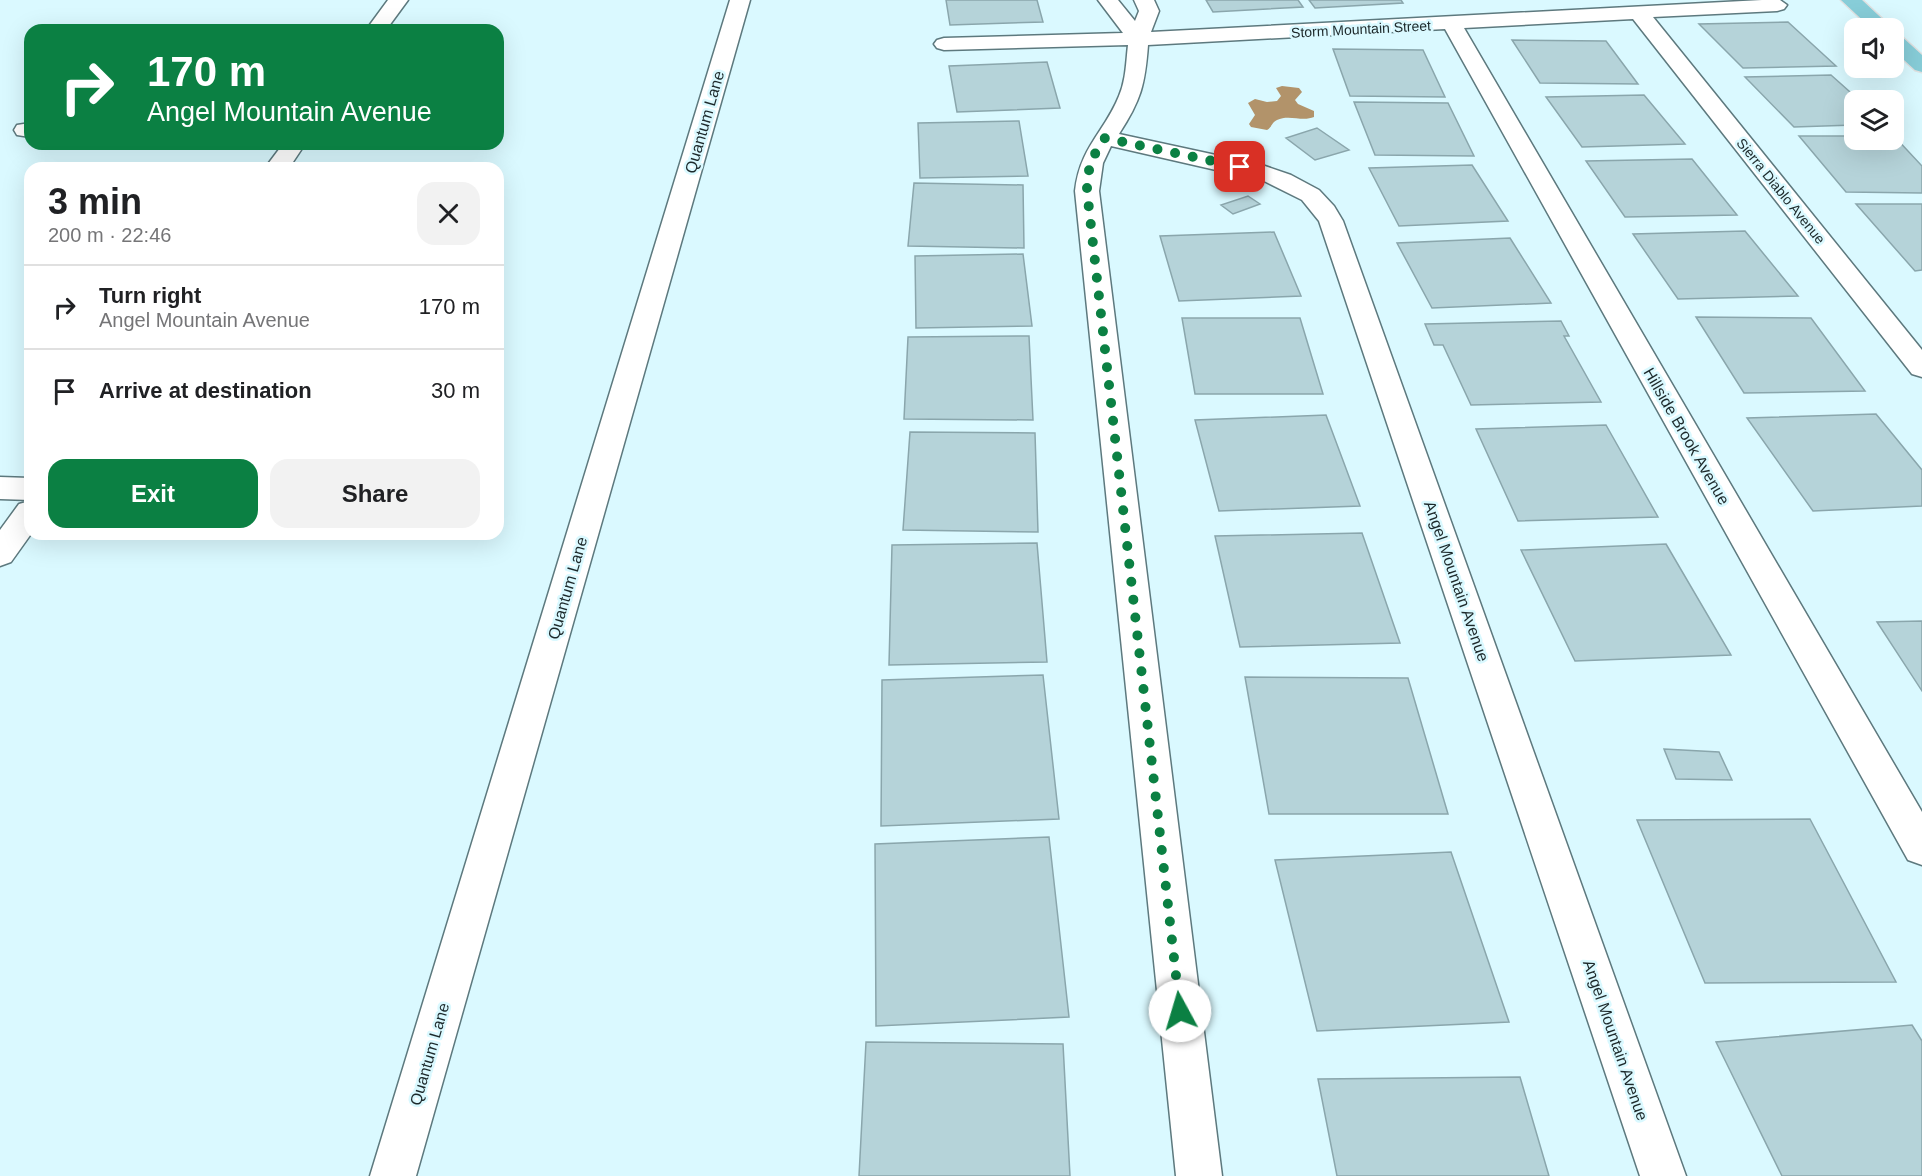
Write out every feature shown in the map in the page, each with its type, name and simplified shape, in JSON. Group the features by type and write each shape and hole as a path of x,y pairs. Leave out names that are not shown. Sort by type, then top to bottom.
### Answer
{"main road":[{"path":"1851,0 1870,18"},
{"path":"1904,49 1922,66"}],"street":[{"path":"380,24 398,0"},
{"name":"Quantum Lane","path":"393,1176 740,0"},
{"path":"1108,0 1138,39"},
{"path":"1144,0 1149,11 1138,39 1137,67 1130,96 1093,155 1087,171 1087,191 1199,1176"},
{"name":"Storm Mountain Street","path":"944,44 1138,39 1777,5"},
{"name":"Sierra Diablo Avenue","path":"1640,14 1922,368"},
{"name":"Hillside Brook Avenue","path":"1452,24 1922,848"},
{"name":"Angel Mountain Avenue","path":"1105,138 1262,172 1285,180 1307,192 1323,205 1331,221 1663,1176"},
{"path":"0,488 24,489"},
{"path":"0,554 24,520"}],"shaded area":[{"path":"1282,86 1299,88 1302,92 1295,100 1298,104 1314,111 1314,117 1282,118 1275,121 1267,130 1251,127 1249,124 1255,115 1248,103 1255,99 1267,102 1277,101 1281,96 1276,88"}],"building":[{"path":"946,0 1037,0 1043,22 950,25"},
{"path":"1206,0 1298,0 1303,7 1213,12"},
{"path":"1309,0 1401,0 1403,3 1315,8"},
{"path":"1788,22 1836,66 1743,68 1699,24"},
{"path":"1512,40 1606,41 1638,84 1540,83"},
{"path":"1333,49 1423,50 1445,97 1350,96"},
{"path":"1047,62 1060,108 957,112 949,66"},
{"path":"1831,75 1848,90 1844,90 1844,125 1794,127 1745,77"},
{"path":"1644,95 1685,144 1582,147 1546,97"},
{"path":"1354,102 1448,103 1474,156 1375,155"},
{"path":"1019,121 1028,176 920,178 918,123"},
{"path":"1317,128 1349,150 1315,160 1286,138"},
{"path":"1799,136 1844,136 1844,150 1904,150 1904,147 1922,166 1922,193 1846,192"},
{"path":"1692,159 1737,215 1625,217 1586,161"},
{"path":"1472,165 1508,221 1399,226 1369,168"},
{"path":"914,183 1023,185 1024,248 908,246"},
{"path":"1248,196 1260,204 1233,214 1221,205"},
{"path":"1856,204 1922,204 1922,270 1915,271"},
{"path":"1745,231 1798,296 1678,299 1633,234"},
{"path":"1274,232 1301,296 1179,301 1160,236"},
{"path":"1510,238 1551,303 1432,308 1397,243"},
{"path":"1023,254 1032,326 916,328 915,256"},
{"path":"1696,317 1811,318 1865,391 1744,393"},
{"path":"1182,318 1300,318 1323,394 1195,394"},
{"path":"1561,321 1569,336 1564,336 1601,402 1471,405 1443,345 1434,345 1425,324"},
{"path":"1029,336 1033,420 904,419 908,337"},
{"path":"1876,414 1922,470 1922,506 1813,511 1747,418"},
{"path":"1326,415 1360,506 1219,511 1195,420"},
{"path":"1606,425 1658,517 1518,521 1476,429"},
{"path":"910,432 1035,433 1038,532 903,530"},
{"path":"1362,533 1400,643 1240,647 1215,536"},
{"path":"1037,543 1047,662 889,665 892,545"},
{"path":"1666,544 1731,655 1575,661 1521,550"},
{"path":"1922,621 1922,691 1877,622"},
{"path":"1043,675 1059,819 881,826 882,680"},
{"path":"1245,677 1408,678 1448,814 1269,814"},
{"path":"1664,749 1719,752 1732,780 1676,779"},
{"path":"1810,819 1896,982 1705,983 1637,820"},
{"path":"1049,837 1069,1017 876,1026 875,844"},
{"path":"1451,852 1509,1022 1317,1031 1275,860"},
{"path":"1912,1025 1922,1041 1922,1176 1782,1176 1716,1042"},
{"path":"866,1042 1063,1044 1070,1176 859,1176"},
{"path":"1520,1077 1549,1176 1337,1176 1318,1079"}],"route":[{"path":"1180,1011 1087,191 1087,171 1093,155 1105,138 1240,167"}]}
